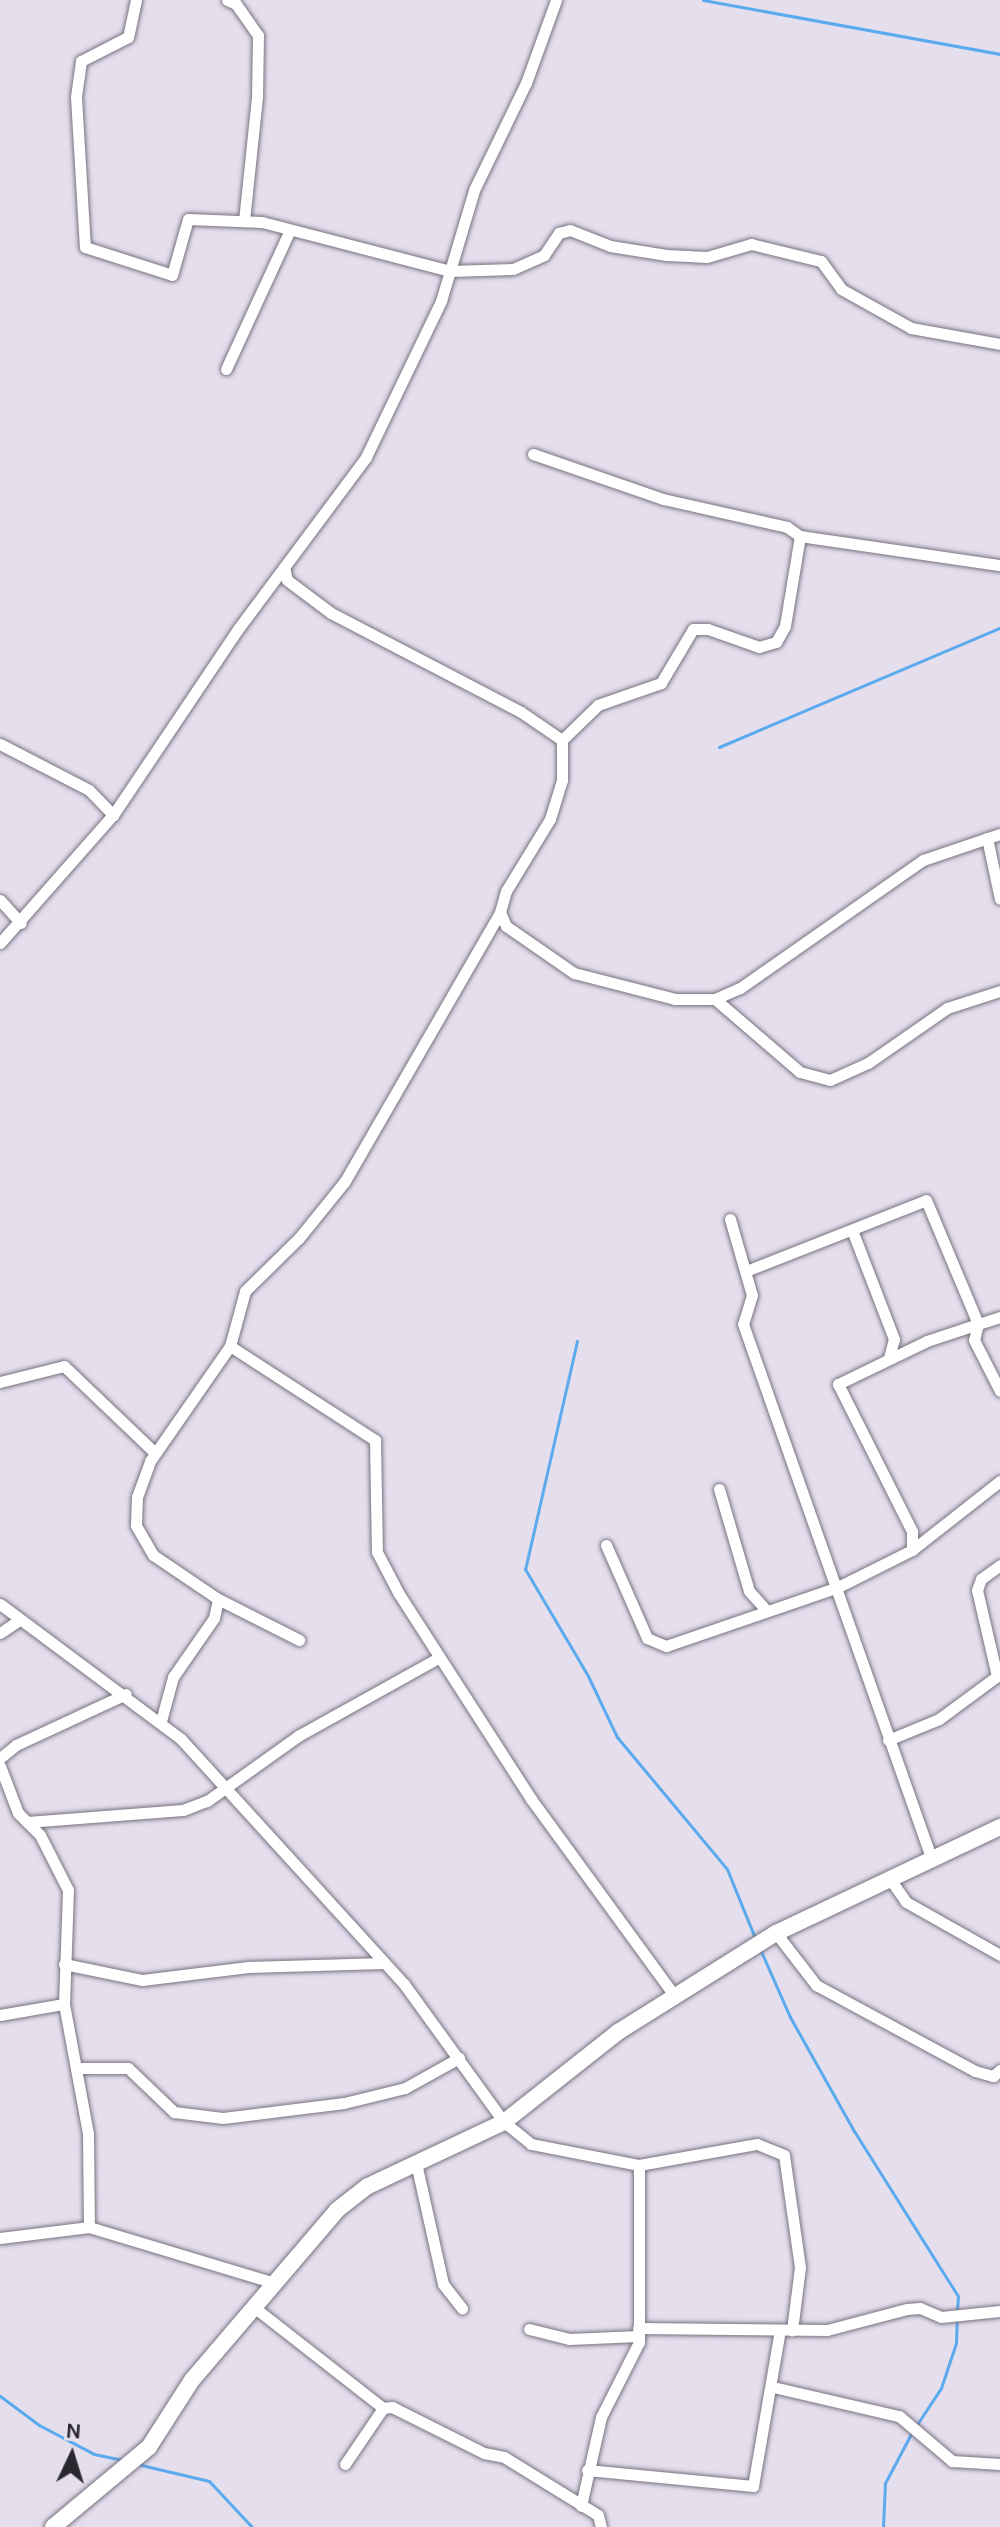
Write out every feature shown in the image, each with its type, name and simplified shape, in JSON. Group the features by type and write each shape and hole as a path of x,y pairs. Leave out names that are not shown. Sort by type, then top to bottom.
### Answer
{"street":[{"path":"136,0 128,37 81,61 76,97 85,247 172,275 188,219 244,221 290,230 450,271 513,269 544,255 559,233 570,230 610,246 666,255 707,257 751,244 821,261 841,289 911,328 1000,344"},
{"path":"227,0 236,4 258,35 257,97 244,221"},
{"path":"0,943 21,923 113,815 270,585 366,457 441,301 474,190 526,83 556,0"},
{"path":"226,369 290,230"},
{"path":"533,454 600,480 715,514 787,527 800,536 1000,565"},
{"path":"299,1640 218,1599 153,1555 136,1525 137,1497 155,1453 230,1346 245,1291 299,1238 345,1181 500,912 506,891 550,819 562,780 562,740 598,705 661,683 693,629 708,629 759,647 776,642 785,626 800,536"},
{"path":"284,567 287,580 331,613 521,712 562,740"},
{"path":"270,585 287,580"},
{"path":"0,744 101,797 113,815"},
{"path":"500,912 506,926 574,973 675,999 715,999 740,988 923,860 1000,834"},
{"path":"987,838 1000,899"},
{"path":"0,900 21,923"},
{"path":"715,999 800,1072 830,1080 868,1063 947,1008 1000,991"},
{"path":"746,1271 926,1200 978,1324 976,1345 1000,1391"},
{"path":"730,1219 752,1295 743,1324 932,1860"},
{"path":"852,1230 894,1339 889,1358"},
{"path":"912,1550 912,1531 838,1384 889,1358 1000,1317"},
{"path":"230,1346 375,1440 377,1552 438,1658 531,1799 674,1995"},
{"path":"0,1382 64,1366 155,1453"},
{"path":"606,1545 647,1638 657,1645 838,1587 912,1550 1000,1481"},
{"path":"719,1489 749,1591 765,1609"},
{"path":"888,1740 939,1719 999,1675 977,1590 981,1579 1000,1565"},
{"path":"161,1721 173,1677 214,1618 218,1599"},
{"path":"0,1604 161,1721 384,1963 459,2058 504,2122 531,2144 639,2165 757,2144 784,2155 800,2267 753,2486 587,2470"},
{"path":"0,1633 19,1620"},
{"path":"27,1822 183,1810 227,1791 298,1736 438,1658"},
{"path":"2,1753 126,1694"},
{"path":"0,1766 27,1822 40,1835 68,1890 64,2004 79,2068 88,2134 89,2227"},
{"path":"53,2527 149,2447 192,2380 337,2210 368,2186 504,2122 674,1995 771,1935 1000,1827"},
{"path":"890,1879 906,1902 1000,1955"},
{"path":"771,1935 816,1985 975,2071 990,2076 1000,2070"},
{"path":"64,1964 142,1980 248,1967 384,1963"},
{"path":"0,2015 64,2004"},
{"path":"79,2068 128,2068 174,2112 223,2118 344,2103 405,2088 459,2058"},
{"path":"416,2163 443,2284 462,2308"},
{"path":"581,2506 601,2417 638,2332 639,2165"},
{"path":"1,2236 89,2227 275,2283"},
{"path":"255,2308 383,2408 392,2407 484,2453 504,2457 598,2515 601,2527"},
{"path":"529,2329 569,2339 638,2332 850,2327 920,2308 941,2317 1000,2311"},
{"path":"773,2387 899,2416 952,2461 1000,2464"},
{"path":"345,2464 383,2408"}],"waterway":[{"path":"703,0 1000,54"},
{"path":"719,747 1000,628"},
{"path":"577,1341 525,1569 588,1676 617,1737 727,1869 755,1938"},
{"path":"760,1949 790,2017 854,2131 958,2296 957,2312"},
{"path":"916,2426 941,2388 956,2343 957,2320"},
{"path":"0,2396 39,2425 94,2454 122,2460"},
{"path":"883,2527 885,2483 912,2432"},
{"path":"137,2464 209,2481 252,2527"}]}
